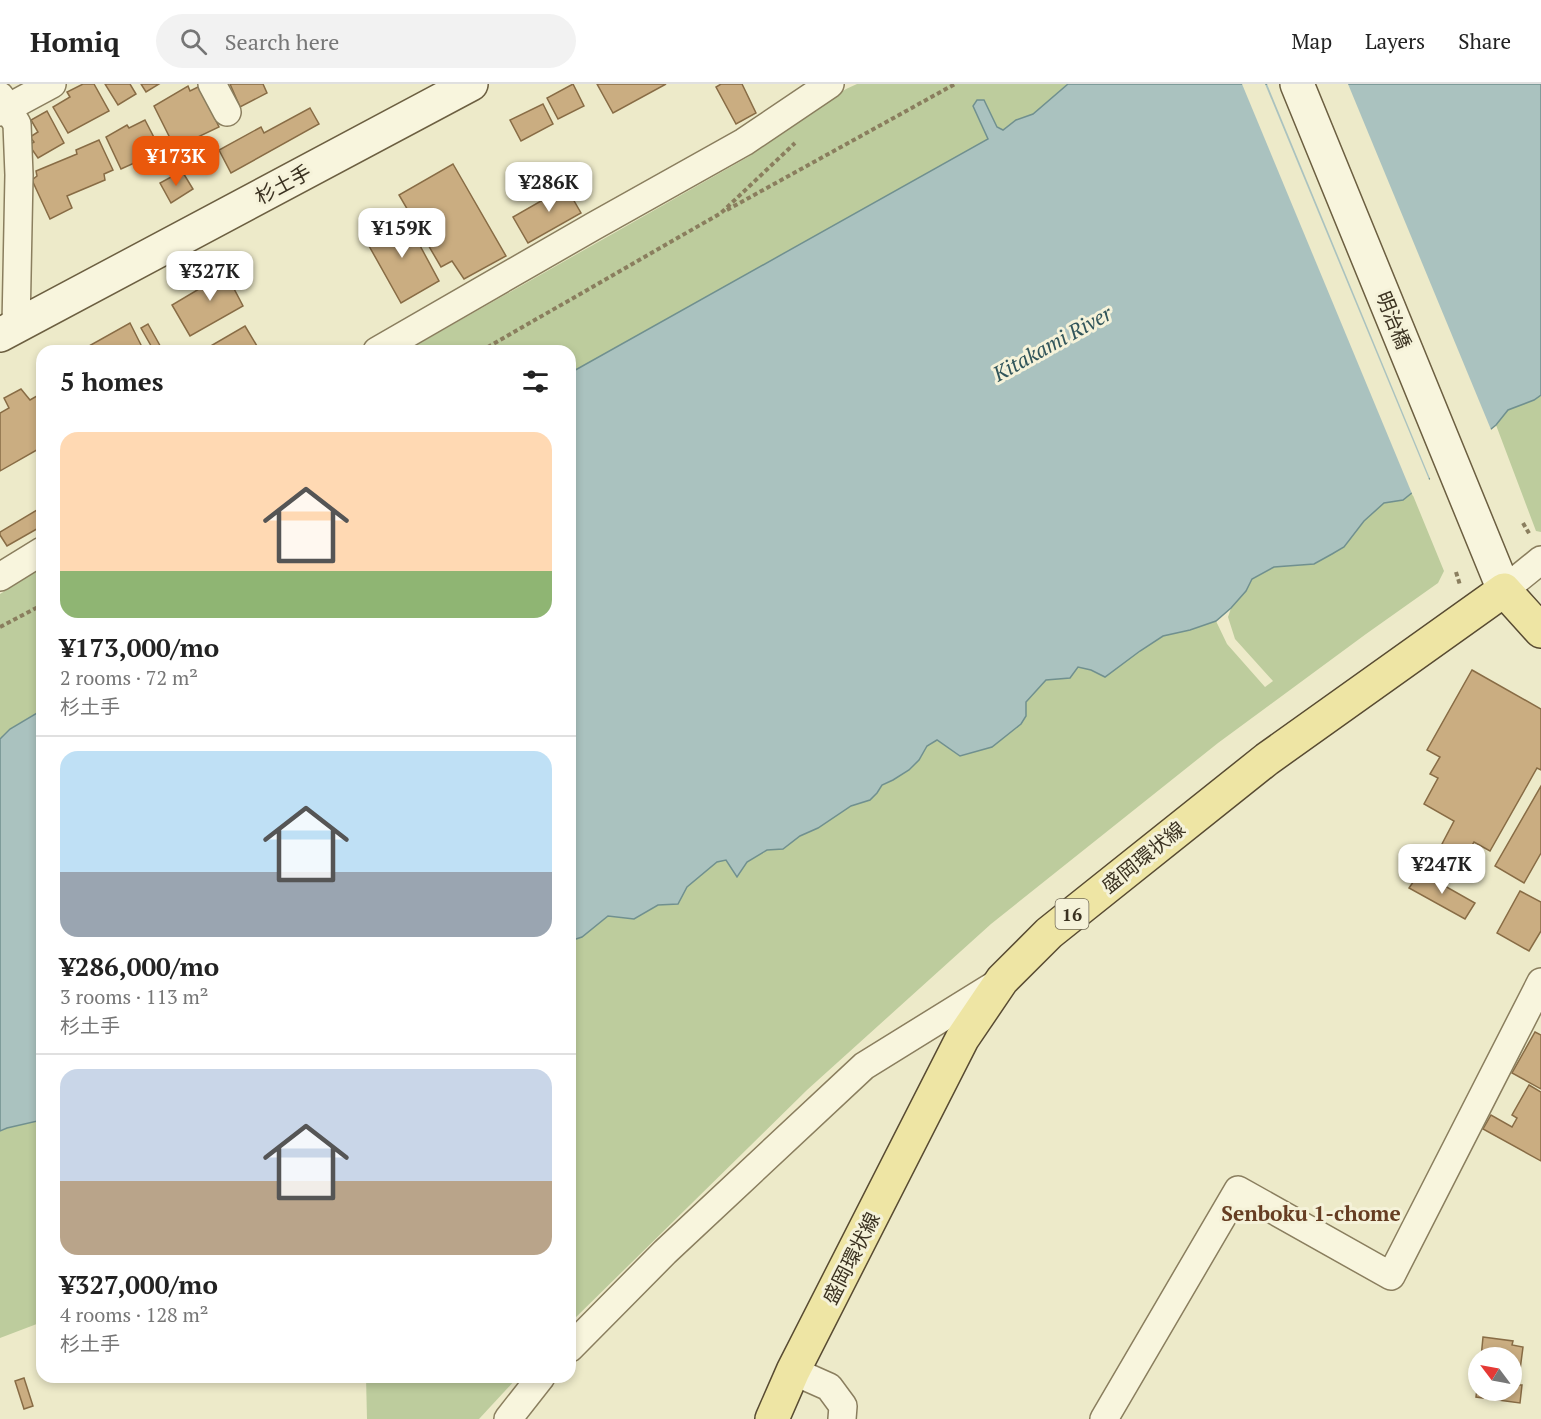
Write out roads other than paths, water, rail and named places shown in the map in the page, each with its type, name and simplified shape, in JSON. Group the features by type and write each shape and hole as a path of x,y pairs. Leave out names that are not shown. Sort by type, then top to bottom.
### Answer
{"main road":[{"name":"杉土手","path":"8,330 471,84"},
{"name":"明治橋","path":"1297,84 1504,590"},
{"path":"1504,590 1541,631"},
{"name":"盛岡環状線","path":"772,1419 962,1039 1002,980 1049,933 1267,759 1504,590"}],"street":[{"path":"8,330 19,175 17,124 3,105 52,84"},
{"path":"212,84 227,112"},
{"path":"387,345 744,142 830,84"},
{"path":"1504,590 1535,548"},
{"path":"0,577 36,555"},
{"path":"576,1342 665,1252 864,1066 1002,980"},
{"path":"1104,1419 1238,1190 1391,1276 1541,982"},
{"path":"794,1371 829,1387 843,1406 842,1419"},
{"path":"508,1419 536,1383"}],"water":[{"name":"Kitakami River","path":"1068,84 1541,84 1541,395 1508,410 1496,425 1403,500 1384,503 1364,521 1344,547 1314,564 1274,567 1252,579 1246,591 1216,621 1163,636 1105,677 1078,667 1070,678 1046,680 1026,702 1026,716 1021,724 992,747 960,756 937,740 927,746 919,760 909,770 882,785 870,800 851,806 818,828 800,836 783,849 767,850 747,862 737,877 726,860 717,862 687,887 678,904 658,905 634,919 608,916 582,937 576,939 576,370 988,139 973,106 977,100 984,100 997,127 1003,130 1016,120 1033,114"},
{"path":"36,714 36,1121 0,1131 0,739 10,729"}],"district":[{"name":"Senboku 1-chome","path":"1311,1213"}]}
